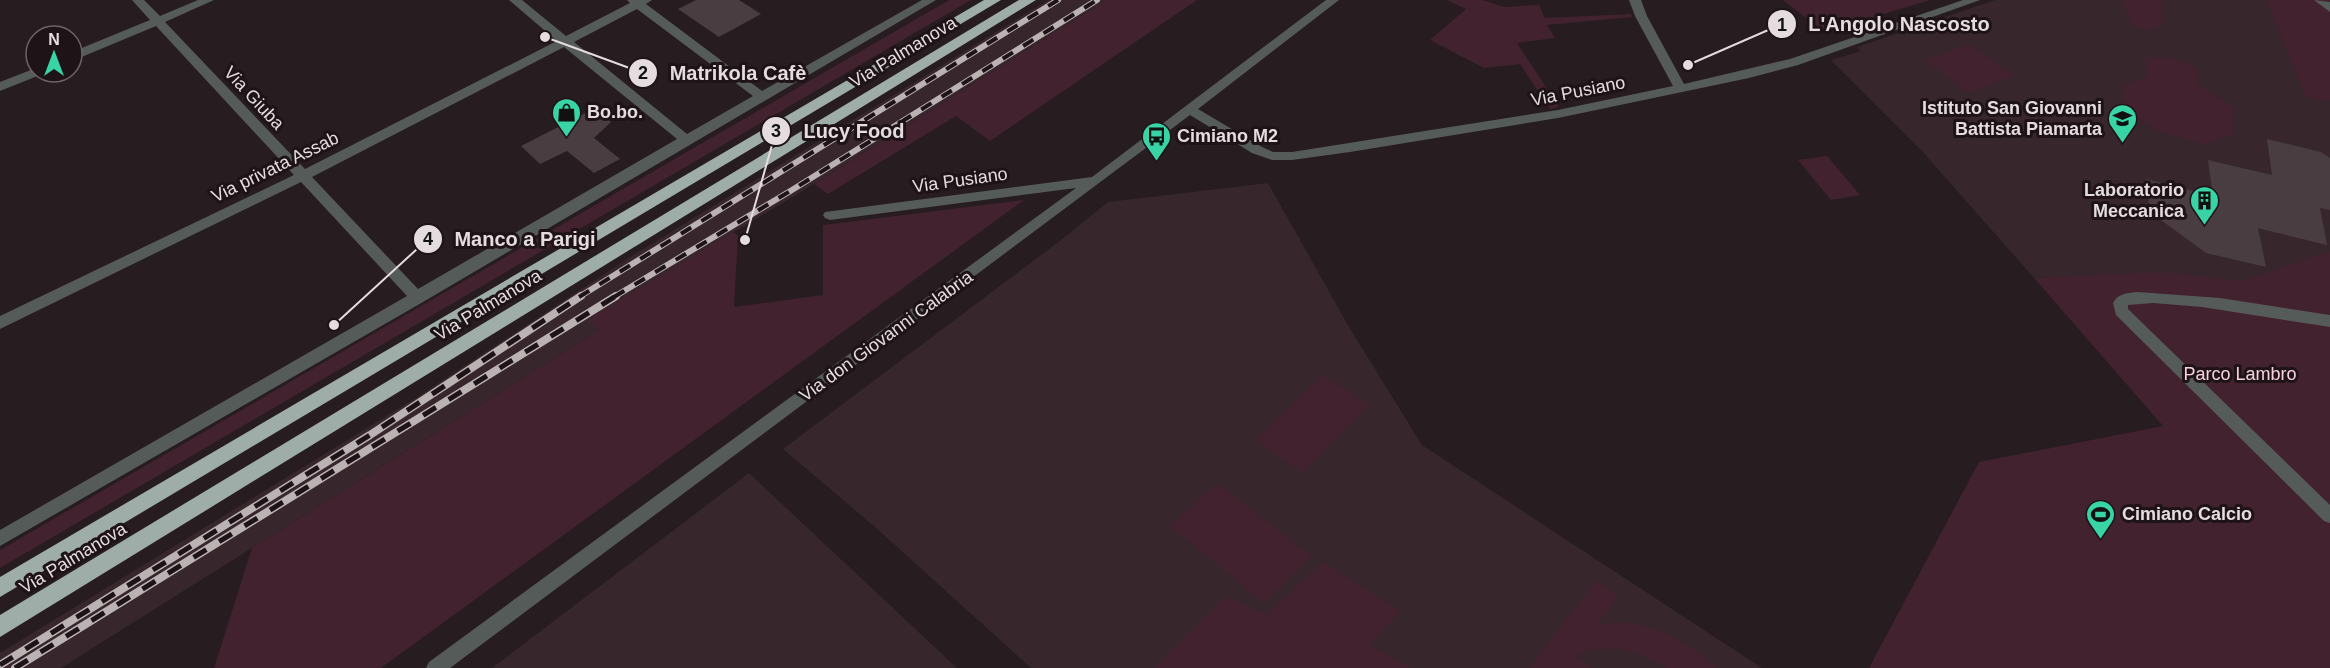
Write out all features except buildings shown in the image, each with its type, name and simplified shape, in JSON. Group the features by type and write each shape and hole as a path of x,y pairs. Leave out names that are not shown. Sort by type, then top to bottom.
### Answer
{"highway":[{"name":"Via Palmanova","path":"0,588 994,0"},
{"name":"Via Palmanova","path":"0,627 1029,0"}],"street":[{"name":"Via Giuba","path":"138,0 418,298"},
{"path":"84,52 208,0"},
{"path":"515,0 685,139"},
{"name":"Via Palmanova","path":"0,540 418,298 685,139 930,0"},
{"name":"Via don Giovanni Calabria","path":"435,668 1095,181 1333,0"},
{"path":"1635,0 1641,16 1680,88"},
{"name":"Via Pusiano","path":"1190,110 1262,152 1287,157 1523,120 1794,62 1974,0"},
{"path":"2320,0 2330,8"},
{"path":"639,1 761,96"},
{"name":"Via privata Assab","path":"0,323 301,176 566,42 639,1"},
{"path":"0,87 24,77"},
{"name":"Via Pusiano","path":"830,215 1095,181"},
{"path":"2330,321 2206,302 2150,297 2124,299 2120,303 2121,311 2330,516"}],"shaded area":[{"path":"1048,0 1106,0 814,184 589,319 599,330 61,668 0,668 0,653 419,396 627,259"},
{"name":"Istituto San Giovanni Battista Piamarta","path":"1995,0 2284,0 2330,37 2330,296 2210,279 2079,276 2034,278 1922,151 1831,60 1861,51 1857,47"},
{"path":"1268,183 1349,327 1422,445 1762,668 1031,668 875,527 783,449 1065,237 1108,202"},
{"path":"749,473 957,668 492,668"}],"green space":[{"path":"949,0 971,0 0,568 0,550"},
{"path":"1106,0 1197,0 990,141 956,116 828,194 814,184"},
{"path":"1447,0 1482,0 1504,7 1539,5 1545,18 1631,14 1632,17 1547,25 1555,38 1517,43 1559,107 1550,109 1520,64 1484,68 1430,40 1466,9"},
{"path":"1783,0 1930,0 1824,32"},
{"path":"2121,0 2161,0 2163,25 2149,30 2133,27"},
{"path":"2266,0 2330,0 2330,101 2306,97"},
{"path":"1969,44 2014,76 1969,93 1925,60"},
{"path":"2144,57 2176,59 2196,67 2198,85 2233,107 2233,135 2204,144 2158,131 2125,108 2122,86 2149,76"},
{"path":"1827,156 1860,195 1831,200 1798,160"},
{"path":"1024,200 381,668 214,668 252,548 599,330 588,319 733,232 738,236 734,307 823,295 823,225"},
{"name":"Cimiano Calcio","path":"2330,251 2330,668 1869,668 1979,462 2163,426 2034,278 2162,272 2242,281"},
{"path":"1323,375 1369,405 1302,473 1255,440"},
{"path":"1217,483 1311,556 1264,603 1170,526"},
{"path":"1323,562 1400,611 1369,645 1410,668 1154,668 1226,596 1266,615"},
{"path":"1596,581 1618,596 1596,626 1628,623 1645,626 1677,639 1717,668 1668,668 1634,652 1613,648 1591,650 1576,656 1592,668 1529,668"}],"railway":[{"path":"579,297 1058,0"},
{"path":"614,297 792,190 1097,0"},
{"path":"0,665 370,435 581,296"},
{"path":"15,668 616,296"}],"place":[{"name":"Matrikola Cafè","path":"545,37"},
{"name":"L'Angolo Nascosto","path":"1688,65"},
{"name":"Bo.bo.","path":"566,138"},
{"name":"Istituto San Giovanni Battista Piamarta","path":"2123,144"},
{"name":"Cimiano M2","path":"1156,162"},
{"name":"Laboratorio Meccanica","path":"2205,226"},
{"name":"Lucy Food","path":"745,240"},
{"name":"Manco a Parigi","path":"334,325"},
{"name":"Cimiano Calcio","path":"2101,540"}],"park label":[{"name":"Parco Lambro","path":"2240,374"}]}
